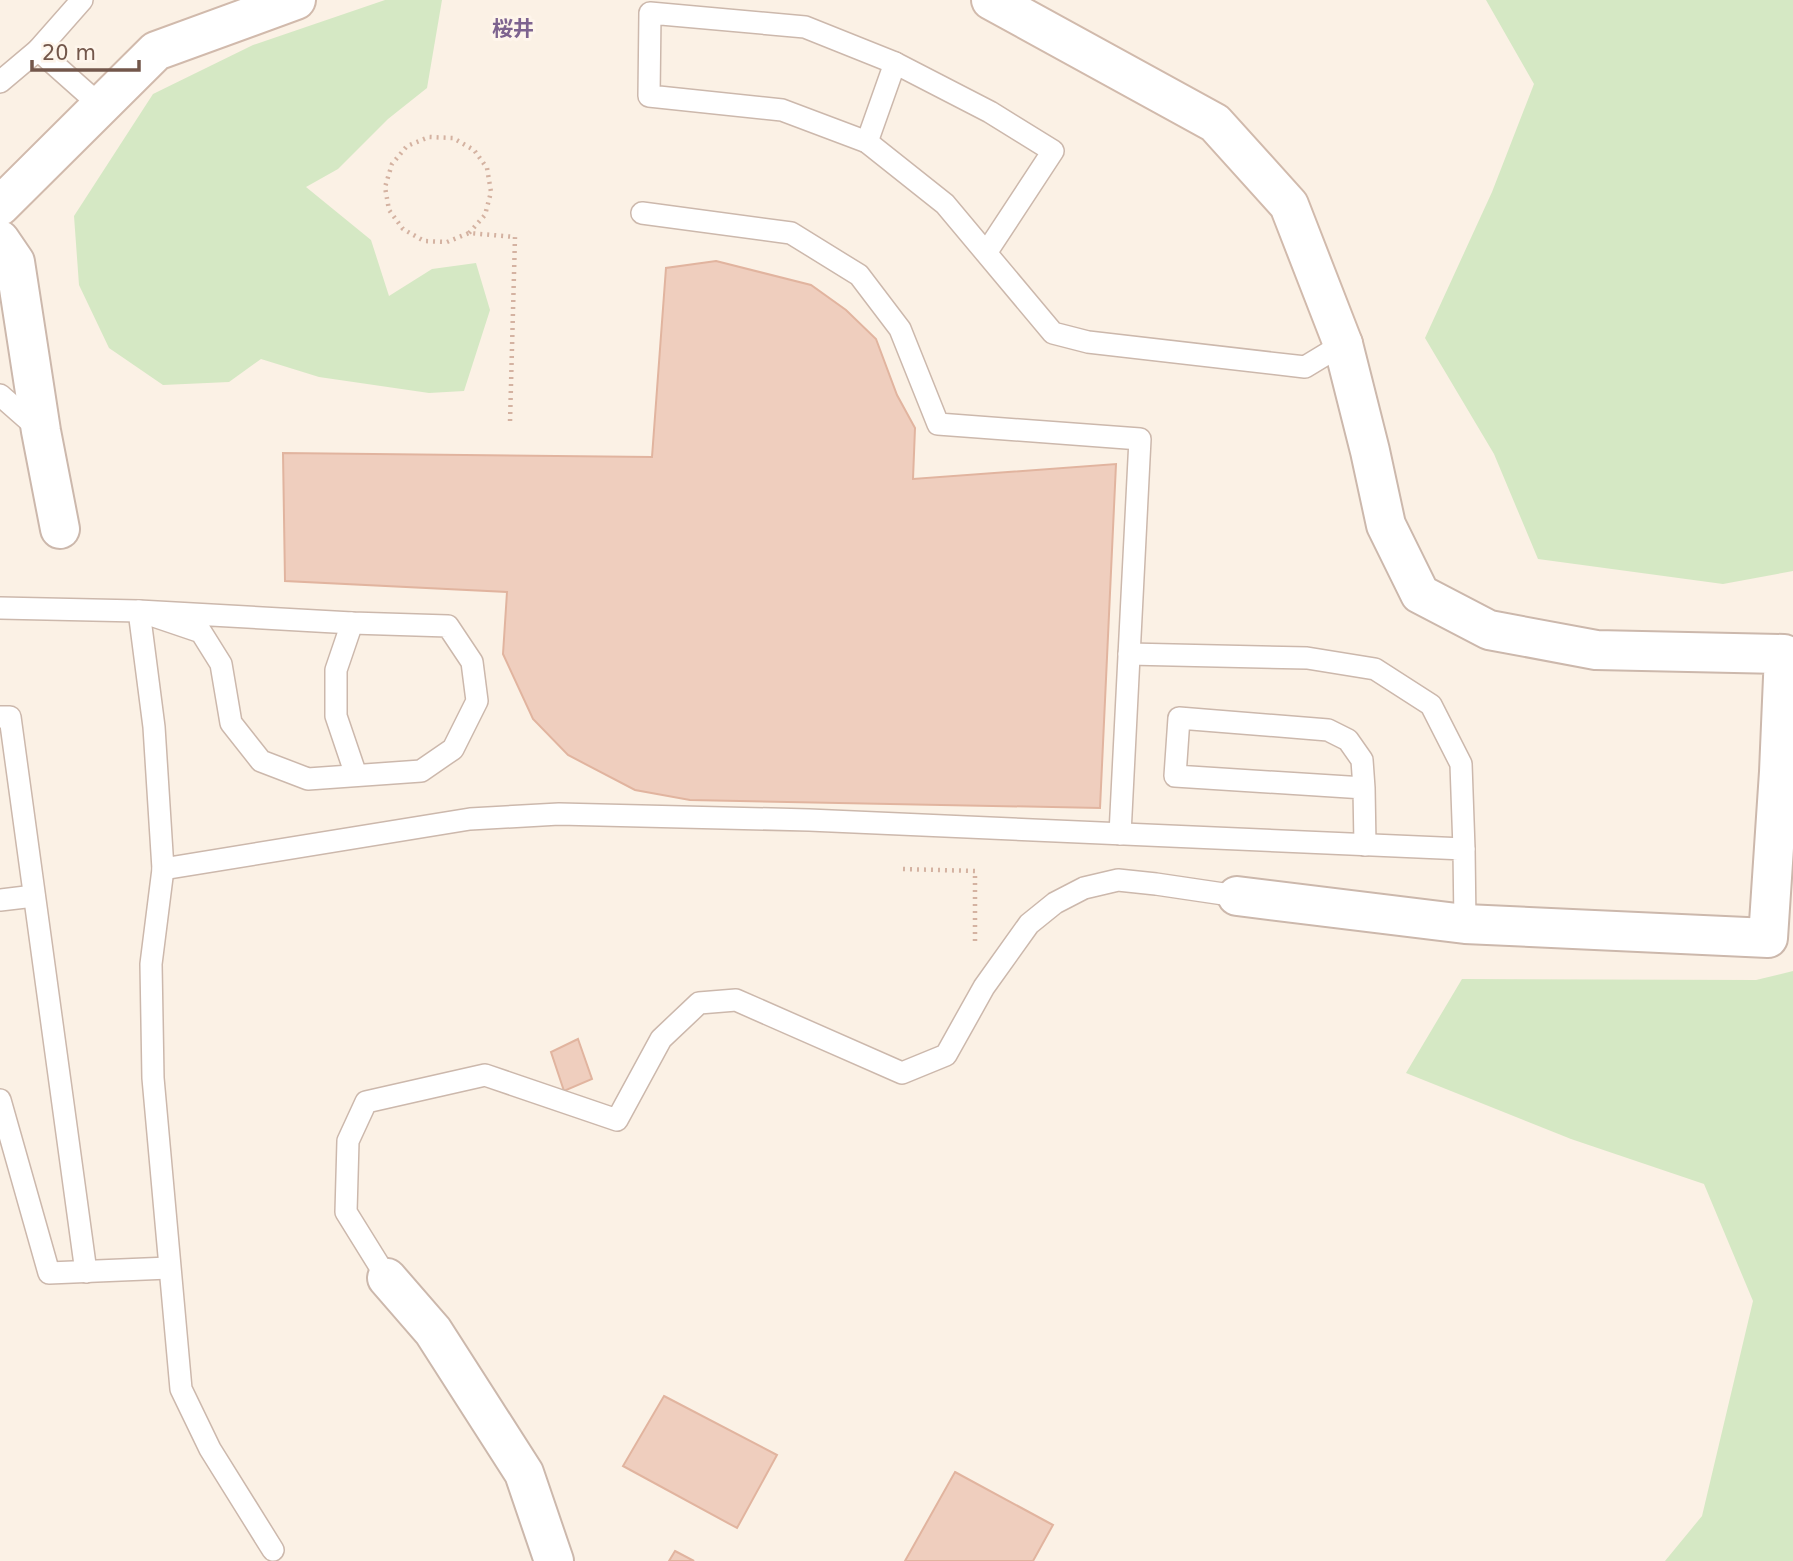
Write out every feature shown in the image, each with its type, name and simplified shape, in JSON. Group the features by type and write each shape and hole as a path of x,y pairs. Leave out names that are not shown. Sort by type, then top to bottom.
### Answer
{"street":[{"path":"0,206 156,51 296,0"},
{"path":"991,0 1214,123 1289,205 1343,344 1370,451 1385,525 1420,594 1489,630 1596,650 1784,654 1768,938 1465,924 1237,897"},
{"path":"0,240 15,262 41,431 60,529"},
{"path":"387,1278 433,1331 524,1473 554,1561"}],"lane":[{"path":"0,82 38,50 82,0"},
{"path":"986,253 1053,151 990,112 895,64 805,27 650,13 649,96 782,110 867,142 945,204 986,253 1053,333 1088,342 1306,367 1343,344"},
{"path":"38,50 101,106"},
{"path":"867,142 895,64"},
{"path":"642,213 791,233 859,275 900,329 938,424 1140,439 1120,834"},
{"path":"0,396 41,431"},
{"path":"0,608 139,611 448,626 472,662 477,701 453,750 421,771 309,779 261,761 231,723 221,664 201,632 139,611"},
{"path":"139,611 154,727 163,869 151,964 153,1078 181,1389 210,1449 273,1550"},
{"path":"352,623 336,670 336,716 356,775"},
{"path":"1129,654 1307,658 1375,669 1431,705 1461,764 1465,924"},
{"path":"0,717 10,717 86,1272"},
{"path":"1364,788 1175,776 1179,718 1328,730 1348,740 1362,760 1364,788 1365,845"},
{"path":"163,869 470,819 559,814 809,820 1464,849"},
{"path":"387,1278 346,1212 348,1141 366,1101 485,1075 617,1119 661,1039 699,1003 736,1000 902,1073 946,1055 984,987 1029,923 1055,903 1084,888 1118,880 1237,897"},
{"path":"0,900 34,896"},
{"path":"0,1100 49,1273 169,1268"}],"path":[{"path":"469,233 485,215 491,192 487,169 474,150 453,138 429,137 407,146 392,164 385,187 389,210 403,229 424,241 447,242 469,233 515,237 510,422"},
{"path":"902,869 975,871 975,946"}],"green space":[{"path":"385,0 442,0 427,88 388,119 338,169 306,187 371,240 389,296 432,269 476,263 490,310 464,391 429,393 319,377 261,359 229,382 163,385 109,348 79,285 74,216 153,94 253,45"},
{"path":"1486,0 1793,0 1793,571 1723,584 1538,559 1494,454 1425,338 1492,192 1534,84"},
{"path":"1793,971 1793,1561 1665,1561 1702,1516 1753,1301 1704,1184 1571,1139 1406,1073 1462,979 1756,980"}],"building":[{"path":"716,261 811,285 846,310 876,339 897,395 915,428 913,479 1116,464 1100,808 690,800 635,790 568,755 533,719 503,654 507,592 285,581 283,453 652,457 666,268"},
{"path":"578,1039 592,1079 564,1091 551,1052"},
{"path":"664,1396 777,1455 737,1528 623,1466"},
{"path":"955,1472 1053,1525 1033,1561 905,1561"},
{"path":"675,1551 694,1561 669,1561"}],"district":[{"name":"桜井","path":"513,29"}]}
